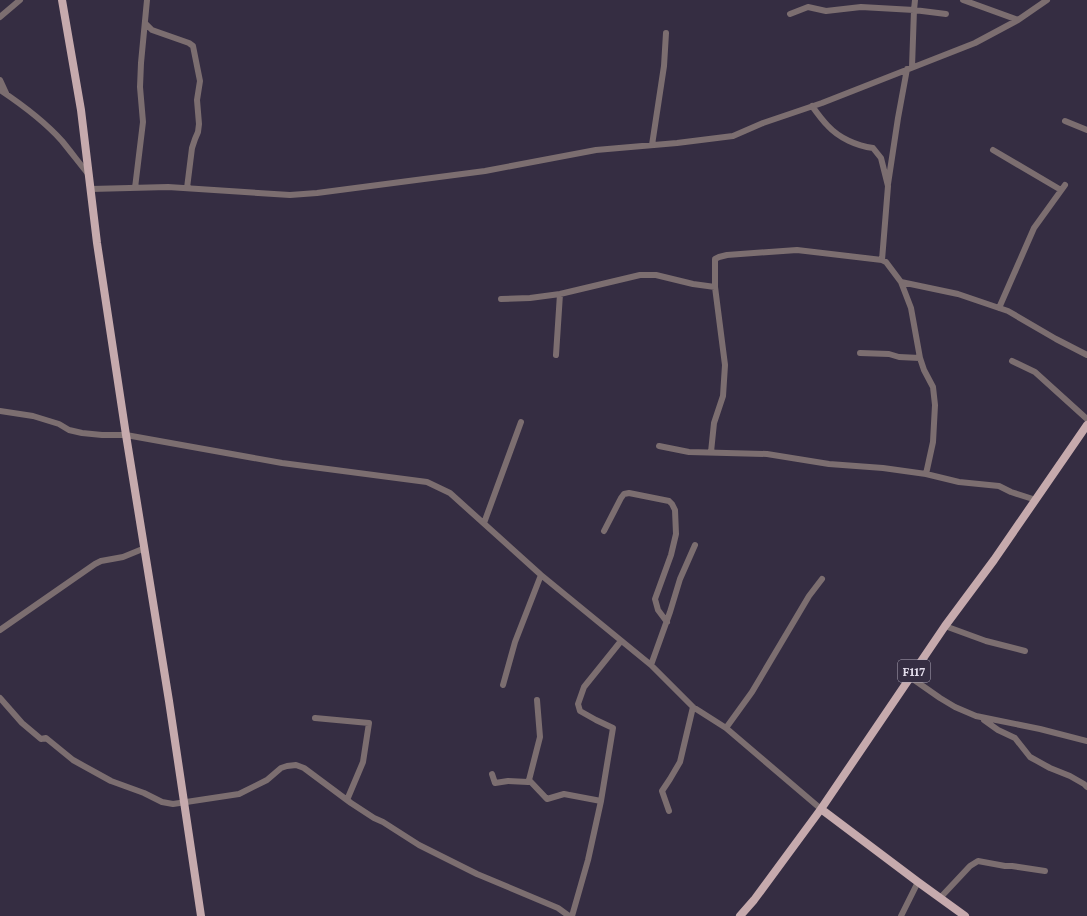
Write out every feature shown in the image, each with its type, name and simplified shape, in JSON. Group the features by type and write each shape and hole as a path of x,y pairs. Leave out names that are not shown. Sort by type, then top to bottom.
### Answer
{"main road":[{"path":"62,0 80,110 97,243 126,435 145,548 201,916"},
{"name":"F117","path":"740,916 754,900 820,809 945,626 994,560 1087,425"},
{"path":"820,809 965,916"}],"street":[{"path":"0,17 20,0"},
{"path":"135,188 143,122 140,87 147,0"},
{"path":"882,260 888,186 898,118 909,68 915,0"},
{"path":"963,0 1018,20"},
{"path":"91,189 168,187 290,195 317,193 485,171 596,150 733,136 763,123 812,106 975,43 1018,20 1048,0"},
{"path":"790,14 808,7 826,11 861,7 914,10 946,14"},
{"path":"145,23 152,30 188,43 193,46 195,53 200,82 197,100 199,124 198,132 194,139 192,148 187,188"},
{"path":"652,145 664,66 666,33"},
{"path":"0,80 7,94"},
{"path":"0,90 15,100 62,141 89,175"},
{"path":"812,106 827,126 836,134 863,147 872,148 881,158 888,186"},
{"path":"1065,121 1087,130"},
{"path":"993,150 1063,188 1034,228 999,308"},
{"path":"711,452 714,423 723,396 725,365 715,287 715,259 727,255 797,250 882,260 886,262 901,282 911,308 920,358 924,370 934,387 935,405 933,442 926,474"},
{"path":"501,299 530,298 560,294 640,275 656,275 693,284 715,287"},
{"path":"901,282 958,294 1008,311 1087,355"},
{"path":"556,355 560,294"},
{"path":"860,353 889,354 899,357 920,358"},
{"path":"1012,361 1034,372 1087,419"},
{"path":"0,411 33,416 58,424 69,430 82,433 126,435 282,463 427,482 450,493 541,575 651,665 693,707 726,728 820,809"},
{"path":"484,523 521,422"},
{"path":"659,446 689,452 767,454 829,464 883,468 926,474 959,482 999,486 1011,492 1036,500"},
{"path":"604,531 620,498 624,494 629,493 669,501 672,504 675,510 676,534 671,555 655,599 658,610 667,622"},
{"path":"651,665 667,622 680,579 695,545"},
{"path":"0,630 100,561 123,557 145,548"},
{"path":"503,685 515,642 541,575"},
{"path":"726,728 752,692 809,596 822,579"},
{"path":"945,626 986,641 1025,651"},
{"path":"0,698 22,723 41,739 46,738 73,760 111,781 144,793 162,802 173,804 184,803 239,794 267,780 281,768 296,765 304,768 347,800 419,845 478,874 558,908 571,916 588,860 601,801 613,728 580,711 578,704 584,687 621,640"},
{"path":"910,677 955,707 976,716 1040,729 1087,741"},
{"path":"529,780 540,737 537,700"},
{"path":"669,812 662,790 680,762 693,707"},
{"path":"981,717 998,730 1015,738 1030,757 1050,768 1070,776 1087,787"},
{"path":"315,718 369,723 363,762 347,800"},
{"path":"492,774 495,783 508,781 528,782 529,780"},
{"path":"529,780 548,799 564,794 601,801"},
{"path":"940,898 970,866 978,861 1045,871"},
{"path":"901,916 918,882"}]}
